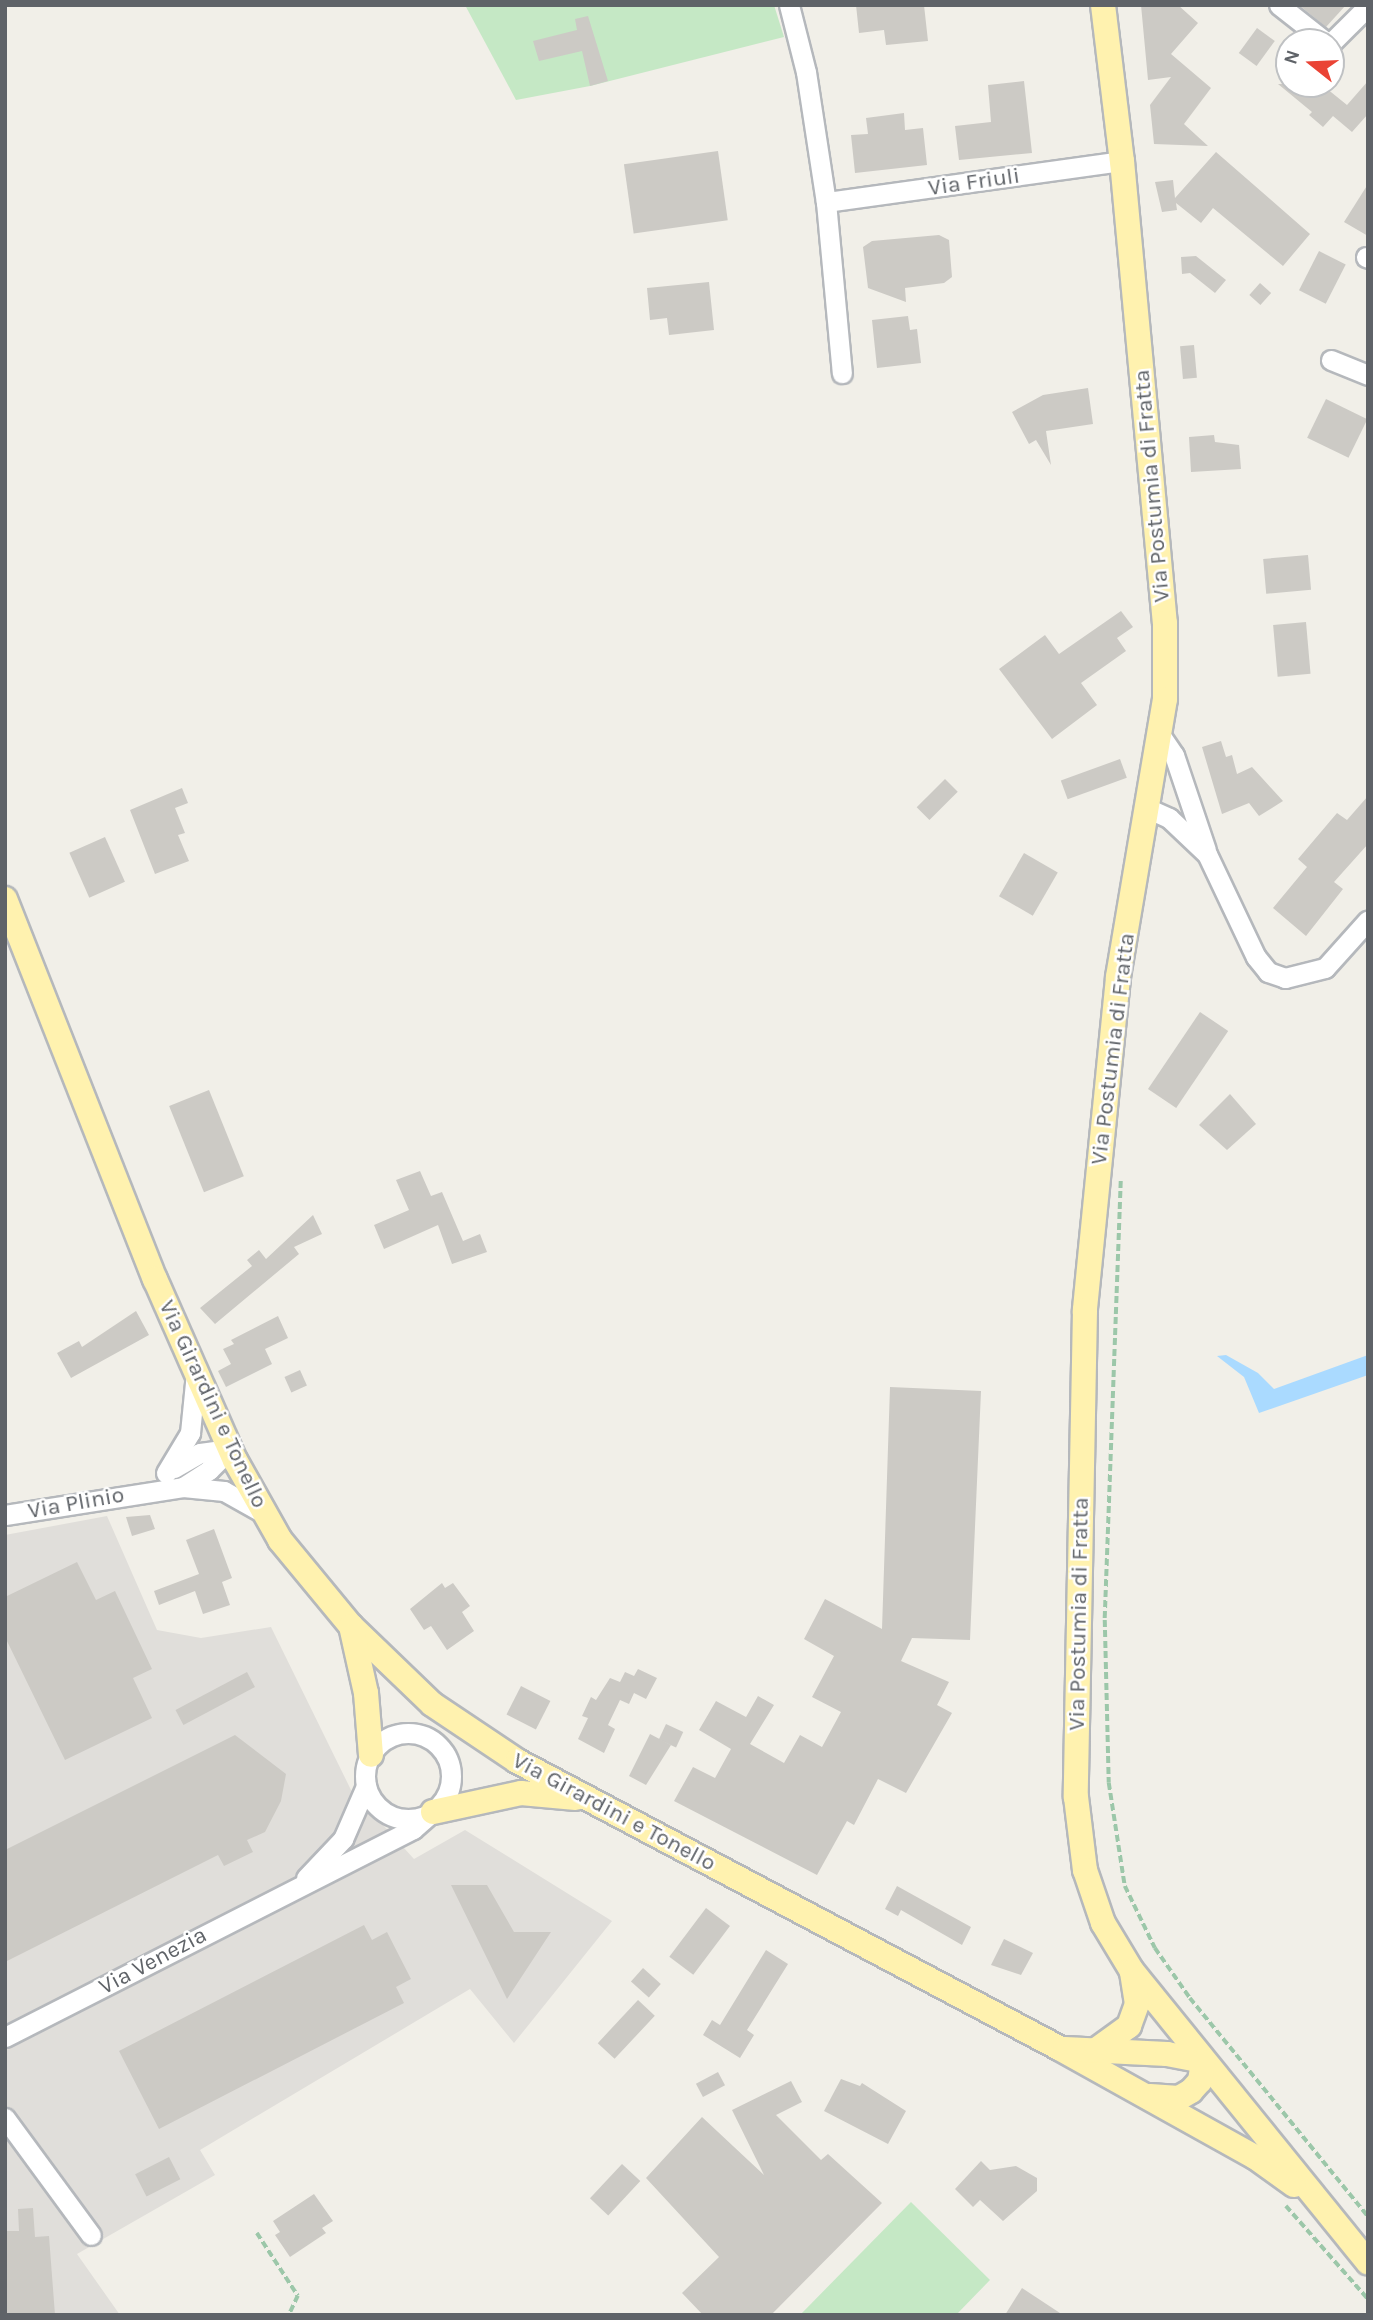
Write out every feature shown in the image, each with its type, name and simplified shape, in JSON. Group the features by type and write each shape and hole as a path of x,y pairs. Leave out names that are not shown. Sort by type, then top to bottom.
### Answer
{"main road":[{"name":"Via Postumia di Fratta","path":"1102,5 1122,161 1165,623 1161,736 1118,978 1085,1310 1076,1797 1085,1870 1103,1923 1132,1971 1321,2205"},
{"name":"Via Girardini e Tonello","path":"5,899 196,1372 230,1448 264,1513 351,1626 432,1704 473,1734 587,1799 1144,2095 1255,2157 1321,2205"},
{"path":"351,1626 366,1693 371,1755"},
{"path":"431,1813 522,1793 587,1799"},
{"path":"1096,2050 1129,2026 1137,2004 1132,1971"},
{"name":"Via Girardini e Tonello","path":"1059,2048 1167,2054 1203,2061 1200,2081 1191,2091 1179,2098 1144,2095"},
{"path":"1321,2205 1368,2262"}],"street":[{"path":"789,5 806,72 826,202 842,373"},
{"path":"1279,5 1308,28"},
{"path":"1345,29 1368,6"},
{"name":"Via Friuli","path":"826,202 1122,161"},
{"path":"1331,360 1368,375"},
{"path":"1161,736 1174,755 1207,855"},
{"path":"1149,809 1169,818 1207,855 1220,874 1256,957 1268,972 1285,978 1307,976 1325,968 1368,920"},
{"path":"166,1474 190,1433 196,1372"},
{"name":"Via Plinio","path":"146,1490 200,1453 230,1448"},
{"name":"Via Plinio","path":"5,1515 146,1490 183,1487 209,1471 230,1448"},
{"path":"183,1487 225,1491 264,1513"},
{"path":"401,1734 414,1734 437,1744 450,1766 452,1779 442,1803 431,1813 396,1818 377,1806 366,1786 371,1755 379,1745 401,1734"},
{"name":"Via Venezia","path":"300,1883 343,1839 366,1786"},
{"name":"Via Venezia","path":"5,2037 300,1883 324,1876 413,1829 431,1813"},
{"path":"5,2118 91,2235"}],"path":[{"path":"1121,1178 1105,1620 1109,1783 1125,1886 1155,1948 1190,1998 1368,2216"},
{"path":"1280,2201 1368,2299"},
{"path":"257,2233 298,2296 289,2315"}],"shaded area":[{"path":"107,1516 157,1630 201,1638 271,1627 351,1790 414,1859 465,1830 612,1921 514,2043 470,1989 200,2150 215,2175 77,2254 120,2315 5,2315 5,1535"}],"green space":[{"path":"465,5 774,5 784,37 590,86 516,100"},
{"path":"911,2202 990,2280 956,2315 800,2315"}],"water":[{"path":"1226,1355 1258,1373 1274,1389 1368,1355 1368,1375 1259,1413 1244,1377 1217,1356"}],"building":[{"path":"856,5 924,5 928,41 886,45 884,30 859,33"},
{"path":"1141,5 1178,5 1198,23 1171,54 1211,88 1184,124 1208,146 1154,144 1150,105 1171,77 1148,80"},
{"path":"1299,5 1346,5 1326,27"},
{"path":"588,16 608,81 590,86 582,51 539,61 533,41 577,30 575,19"},
{"path":"1257,28 1275,41 1257,66 1239,53"},
{"path":"1024,81 1032,153 959,160 955,126 991,122 988,85"},
{"path":"1368,81 1368,114 1352,132 1333,116 1323,127 1309,115 1312,112 1295,98 1338,98 1347,105"},
{"path":"904,113 905,130 923,128 927,165 855,173 851,135 868,134 866,118"},
{"path":"718,151 728,220 634,234 624,164"},
{"path":"1216,152 1310,234 1283,266 1213,208 1201,223 1176,203 1177,210 1162,212 1155,182 1173,180 1175,198"},
{"path":"1368,184 1368,236 1344,222"},
{"path":"939,235 949,240 952,277 944,283 905,288 906,302 868,288 863,247 872,241"},
{"path":"1319,251 1346,265 1326,304 1299,290"},
{"path":"1196,256 1226,280 1215,293 1190,273 1182,274 1181,257"},
{"path":"709,282 714,330 669,335 667,318 650,320 647,288"},
{"path":"1260,283 1271,293 1260,305 1249,295"},
{"path":"908,316 910,330 917,329 921,363 877,368 872,320"},
{"path":"1194,345 1197,378 1183,379 1180,346"},
{"path":"1088,388 1093,424 1046,431 1051,465 1036,440 1029,444 1012,412 1043,395"},
{"path":"1326,399 1367,419 1348,458 1307,438"},
{"path":"1214,435 1215,442 1239,445 1241,469 1191,472 1189,437"},
{"path":"1308,555 1311,590 1266,594 1263,559"},
{"path":"1121,611 1133,627 1117,638 1126,651 1081,683 1097,705 1052,739 999,669 1045,635 1059,654"},
{"path":"1306,622 1311,674 1278,677 1273,625"},
{"path":"1221,741 1226,757 1232,755 1237,774 1252,767 1283,801 1259,816 1249,803 1222,814 1202,747"},
{"path":"1120,759 1127,778 1068,799 1061,781"},
{"path":"945,779 958,792 929,820 917,807"},
{"path":"182,788 188,803 175,808 185,833 178,835 189,861 155,874 130,810"},
{"path":"1368,796 1368,844 1334,882 1343,889 1306,936 1273,908 1307,867 1298,859 1337,813 1347,820"},
{"path":"105,837 125,882 89,898 69,853"},
{"path":"1024,853 1058,872 1033,916 999,896"},
{"path":"1200,1012 1228,1031 1176,1108 1148,1089"},
{"path":"209,1090 244,1176 204,1192 169,1106"},
{"path":"1230,1094 1256,1124 1227,1150 1199,1125"},
{"path":"420,1171 431,1196 442,1192 463,1241 480,1234 487,1252 452,1264 438,1225 384,1249 374,1225 409,1210 396,1180"},
{"path":"313,1215 322,1234 294,1247 299,1254 215,1324 200,1308 252,1266 247,1260 259,1250 266,1259"},
{"path":"136,1311 149,1335 71,1378 57,1353 79,1341 82,1347"},
{"path":"278,1316 288,1338 265,1349 272,1364 226,1387 218,1371 231,1364 223,1349 234,1344 231,1340"},
{"path":"300,1370 307,1386 291,1392 284,1377"},
{"path":"890,1387 981,1391 970,1640 912,1638 901,1661 949,1682 937,1705 952,1713 906,1793 878,1779 854,1825 847,1821 817,1875 674,1801 693,1767 715,1778 731,1749 699,1730 716,1701 746,1717 758,1696 774,1705 750,1744 784,1763 800,1735 822,1747 841,1712 812,1697 834,1656 804,1639 825,1599 882,1629"},
{"path":"150,1515 155,1529 132,1536 126,1517"},
{"path":"214,1529 232,1578 222,1582 230,1605 203,1614 195,1591 159,1605 154,1591 199,1574 186,1540"},
{"path":"77,1562 96,1600 115,1591 152,1669 133,1678 152,1718 65,1760 5,1637 5,1597"},
{"path":"442,1583 445,1588 453,1583 470,1606 462,1612 474,1631 447,1650 431,1626 424,1630 410,1609"},
{"path":"638,1669 657,1678 646,1699 634,1693 629,1704 620,1700 608,1725 615,1729 604,1753 578,1739 588,1718 582,1716 591,1697 596,1700 610,1678 620,1682 625,1672 634,1676"},
{"path":"247,1672 255,1687 183,1725 175,1710"},
{"path":"521,1686 550,1701 536,1729 506,1715"},
{"path":"666,1724 683,1732 676,1747 659,1739"},
{"path":"650,1734 671,1745 646,1785 629,1776"},
{"path":"235,1735 286,1774 281,1801 265,1832 247,1840 253,1852 224,1866 218,1855 5,1962 5,1850"},
{"path":"451,1885 487,1885 514,1932 551,1932 507,1999"},
{"path":"897,1886 971,1927 962,1945 901,1910 898,1916 885,1909"},
{"path":"706,1908 730,1926 693,1975 669,1957"},
{"path":"364,1925 372,1940 387,1932 411,1979 396,1987 404,2003 159,2129 119,2051"},
{"path":"1004,1939 1033,1953 1021,1975 991,1965"},
{"path":"766,1950 788,1964 747,2030 754,2035 740,2058 703,2035 712,2020 720,2025"},
{"path":"643,1968 661,1984 649,1997 631,1981"},
{"path":"638,2000 655,2016 615,2059 598,2043"},
{"path":"718,2072 725,2085 703,2097 696,2084"},
{"path":"841,2079 860,2086 862,2083 906,2111 888,2144 824,2111"},
{"path":"791,2081 802,2102 776,2115 821,2160 828,2154 882,2203 771,2315 703,2315 682,2293 719,2257 646,2178 702,2117 764,2175 732,2110"},
{"path":"169,2157 180,2179 146,2197 135,2174"},
{"path":"981,2161 990,2170 1016,2166 1037,2178 1037,2191 1003,2221 980,2200 973,2207 955,2189"},
{"path":"622,2164 640,2181 608,2215 590,2198"},
{"path":"314,2194 333,2221 322,2228 326,2233 290,2257 275,2235 280,2232 273,2221"},
{"path":"33,2208 35,2237 49,2236 55,2315 5,2315 5,2231 19,2231 18,2209"},
{"path":"1022,2288 1063,2315 1005,2315"}]}
